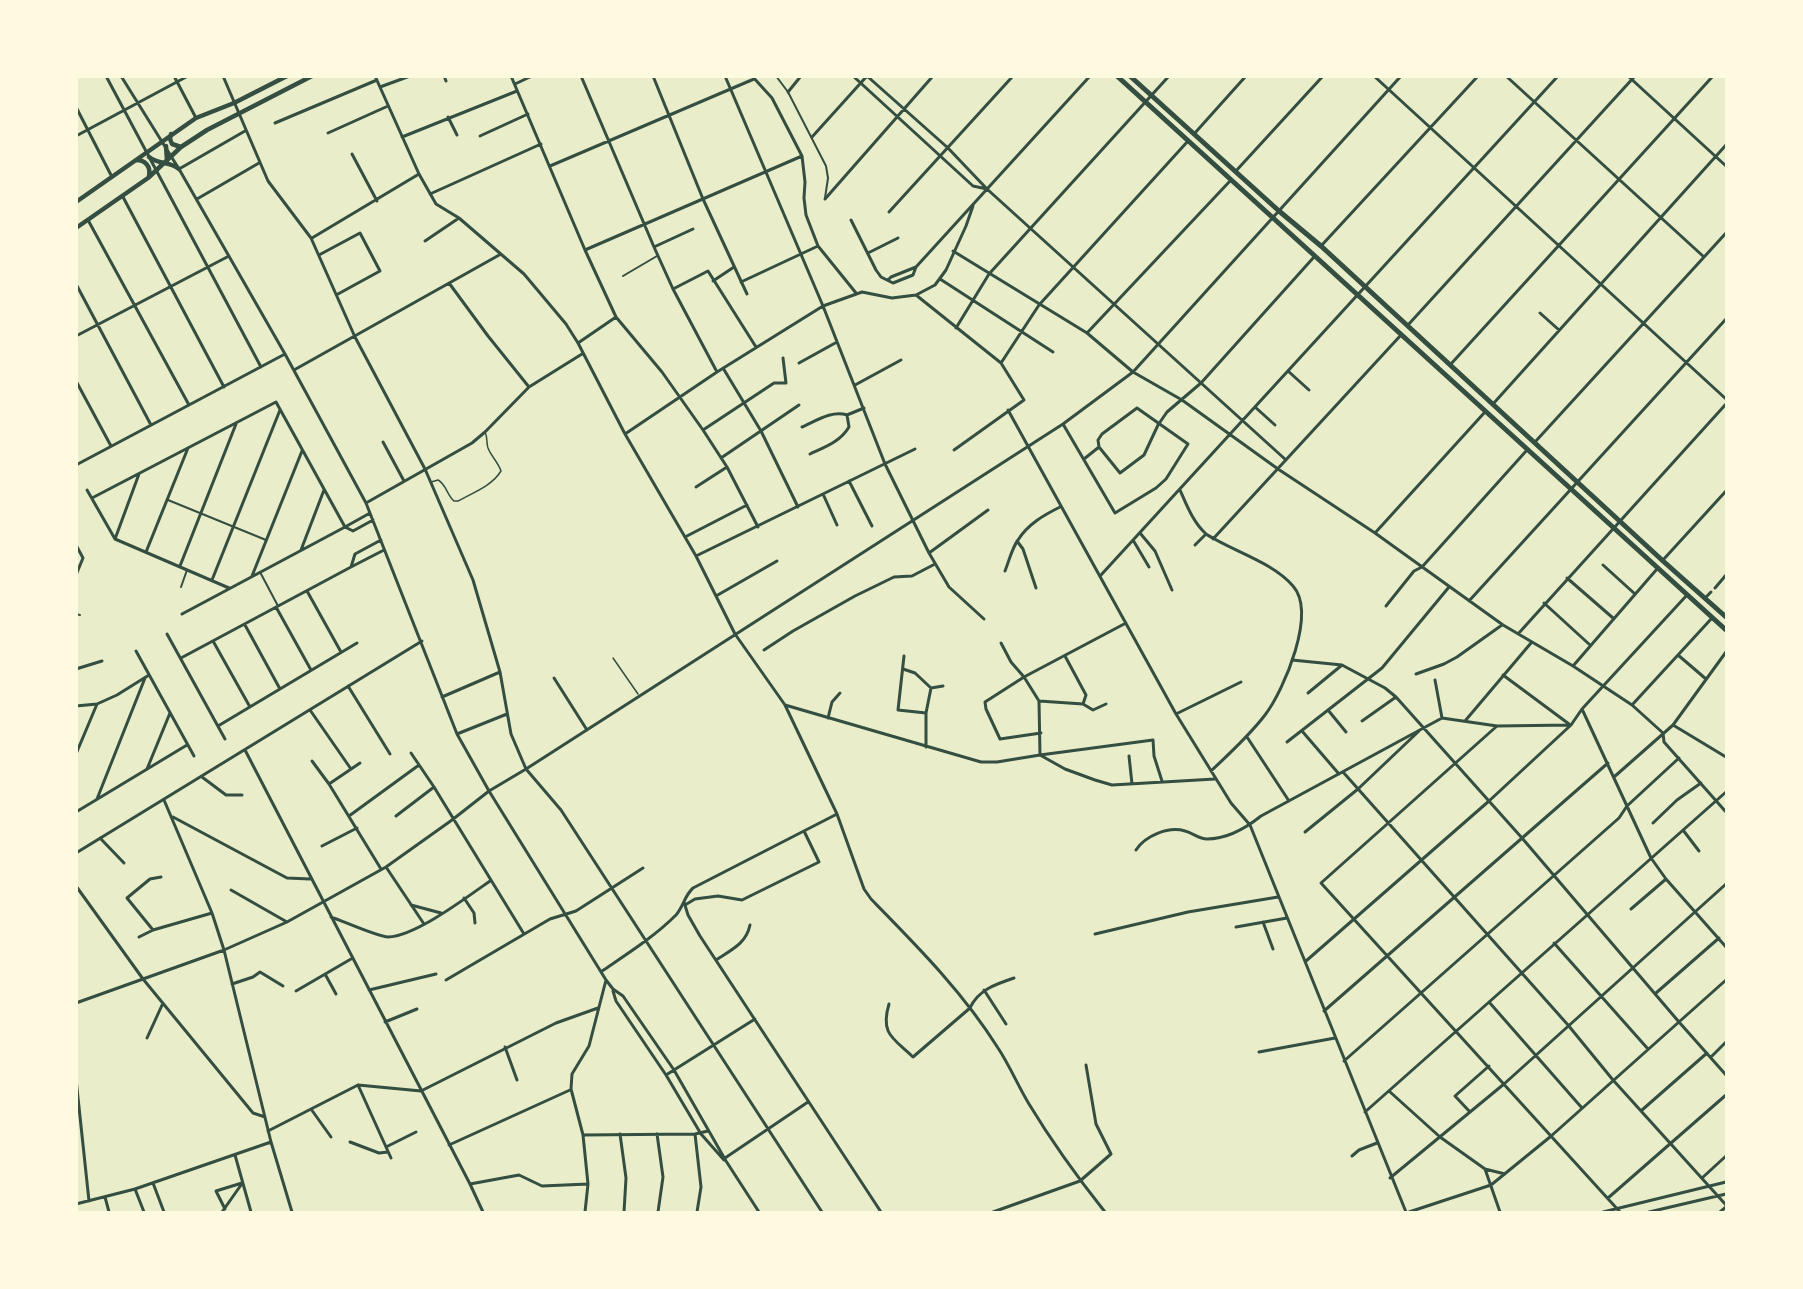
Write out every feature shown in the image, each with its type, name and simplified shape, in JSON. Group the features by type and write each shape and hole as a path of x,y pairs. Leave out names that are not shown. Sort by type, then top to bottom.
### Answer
{"main road":[{"path":"1117,76 1726,630"},
{"path":"1130,76 1235,172 1321,246 1726,617"}],"street":[{"path":"106,76 261,367"},
{"path":"121,76 172,155 294,370 366,503 422,641 442,697 458,734 489,791 606,980 623,996 674,1070 724,1160 759,1212"},
{"path":"174,76 196,117"},
{"path":"76,136 188,76"},
{"path":"223,76 268,181 311,238 338,294 355,337 425,469 473,580 500,672 512,734 526,769 561,810 822,1212"},
{"path":"77,201 135,160 148,154 162,140 196,117 234,103 287,76"},
{"path":"76,228 148,178 181,147 238,113 312,76"},
{"path":"380,87 410,76"},
{"path":"511,76 616,317 662,372 703,430 727,467 758,527"},
{"path":"515,84 532,76"},
{"path":"581,76 657,256 717,372"},
{"path":"653,76 703,199 747,294"},
{"path":"725,76 729,90 823,306 885,464 929,553 949,587 984,619"},
{"path":"776,76 788,92 826,166 828,178 825,199"},
{"path":"788,92 801,76"},
{"path":"853,76 973,186 987,189"},
{"path":"812,136 867,76 948,148 987,189 1286,460"},
{"path":"825,199 933,76"},
{"path":"889,212 1013,76"},
{"path":"851,220 881,277 893,283 913,275 916,267 1090,76"},
{"path":"956,328 990,274 1168,76"},
{"path":"1194,134 1246,76"},
{"path":"1235,172 1323,76"},
{"path":"1374,76 1726,399"},
{"path":"76,1003 224,950 287,922 386,867 489,791 1063,424 1133,372 1401,76"},
{"path":"1321,246 1478,76"},
{"path":"1506,76 1704,257"},
{"path":"1101,576 1558,76"},
{"path":"1628,76 1634,78 1726,166"},
{"path":"1450,365 1713,76"},
{"path":"275,123 376,78 419,174 436,204 459,218 524,274 566,324 652,483 696,556 735,634 785,705 837,814 864,889 939,969 970,1008 999,1049 1029,1104 1080,1180 1105,1212"},
{"path":"550,166 753,78 772,98 802,156 806,215 818,246 856,293"},
{"path":"1407,326 1634,78"},
{"path":"402,137 518,91"},
{"path":"328,132 388,106"},
{"path":"76,107 112,177"},
{"path":"480,136 528,114"},
{"path":"448,117 457,135"},
{"path":"180,169 246,131"},
{"path":"171,134 172,144 181,147"},
{"path":"1001,363 1039,304 1188,141"},
{"path":"430,194 541,144"},
{"path":"1492,404 1726,145"},
{"path":"165,162 166,146"},
{"path":"148,154 157,162 173,164 180,169"},
{"path":"352,154 377,201"},
{"path":"585,250 802,156"},
{"path":"135,160 147,165 150,171 148,178"},
{"path":"197,199 259,163"},
{"path":"311,238 377,201 419,174"},
{"path":"1087,333 1231,179"},
{"path":"123,197 224,387"},
{"path":"625,434 723,368 823,306 856,293 862,292 892,298 916,295 934,285 946,270 973,206"},
{"path":"425,241 459,218"},
{"path":"88,220 189,405"},
{"path":"654,247 693,229"},
{"path":"319,255 360,233 380,271 338,294"},
{"path":"1534,442 1726,233"},
{"path":"868,253 898,238"},
{"path":"741,282 818,246"},
{"path":"954,251 1087,333 1133,372 1182,400 1278,469 1375,533 1503,625 1573,666 1632,705 1662,733 1664,742 1726,812"},
{"path":"294,370 501,254"},
{"path":"76,336 229,256"},
{"path":"623,276 657,256"},
{"path":"1063,424 1115,513 1156,488 1166,479 1188,444 1158,425 1137,408 1102,434 1098,440 1099,447 1120,473 1144,455 1158,425 1167,412 1201,383 1314,257"},
{"path":"713,281 734,267"},
{"path":"888,280 891,276 916,267"},
{"path":"673,289 708,271 756,347"},
{"path":"940,279 1053,352"},
{"path":"450,283 529,387"},
{"path":"76,284 151,425"},
{"path":"916,295 1001,363 1024,400 954,450"},
{"path":"1540,313 1559,330"},
{"path":"578,343 616,317"},
{"path":"1469,601 1726,319"},
{"path":"1213,539 1401,335"},
{"path":"799,363 837,342"},
{"path":"76,465 285,354"},
{"path":"366,503 472,443 529,387 582,354"},
{"path":"703,430 774,383 786,383 783,358"},
{"path":"855,385 901,360"},
{"path":"723,368 760,431 798,507"},
{"path":"1288,371 1309,390"},
{"path":"76,381 111,446"},
{"path":"92,498 276,402 345,527 353,531 373,520"},
{"path":"1518,634 1726,404"},
{"path":"720,458 799,405"},
{"path":"1255,407 1275,425"},
{"path":"802,427 831,414 847,415 864,408"},
{"path":"212,580 280,410"},
{"path":"1008,410 1030,446 1060,507 1101,576 1176,714 1231,804 1250,825 1390,1178 1407,1212 1491,1185 1550,1137 1726,980"},
{"path":"1375,533 1485,412"},
{"path":"810,454 836,442 845,433 849,427 847,415"},
{"path":"180,567 237,423"},
{"path":"383,442 404,481"},
{"path":"1084,459 1099,447"},
{"path":"146,552 189,448"},
{"path":"696,556 915,449"},
{"path":"251,577 303,450"},
{"path":"1386,606 1414,571 1422,567 1527,450"},
{"path":"696,487 727,467"},
{"path":"114,539 139,474"},
{"path":"849,481 872,526"},
{"path":"87,489 114,539 231,588"},
{"path":"1180,489 1198,527 1206,534 1275,570 1295,588 1302,622 1292,660 1267,712 1246,737 1210,771"},
{"path":"301,551 324,490"},
{"path":"1663,561 1726,490"},
{"path":"823,494 837,525"},
{"path":"168,500 266,540"},
{"path":"685,537 748,505"},
{"path":"1005,571 1017,541 1033,524 1060,507"},
{"path":"929,553 988,510"},
{"path":"182,614 370,513"},
{"path":"1140,533 1155,551 1172,590"},
{"path":"1195,545 1206,534"},
{"path":"351,567 355,554 381,540"},
{"path":"1133,540 1149,567"},
{"path":"1017,541 1023,549 1036,588"},
{"path":"76,545 83,558 76,575"},
{"path":"181,658 385,549"},
{"path":"716,596 777,561"},
{"path":"764,650 855,596 894,578 912,576 935,564"},
{"path":"1603,565 1635,594"},
{"path":"1573,666 1657,569"},
{"path":"181,587 187,570"},
{"path":"260,572 311,670"},
{"path":"1715,588 1726,575"},
{"path":"1567,578 1614,618"},
{"path":"1287,742 1382,668 1449,587"},
{"path":"307,591 341,652"},
{"path":"1706,597 1711,592"},
{"path":"1305,962 1489,801 1571,725 1582,709 1687,595"},
{"path":"1544,603 1590,645"},
{"path":"1632,705 1712,618"},
{"path":"1041,733 1000,739 985,702 1024,677 1126,623"},
{"path":"245,624 280,688"},
{"path":"1416,674 1457,657 1503,625"},
{"path":"167,634 225,738"},
{"path":"213,641 250,707"},
{"path":"76,853 422,641"},
{"path":"218,726 357,643"},
{"path":"1001,643 1011,662 1024,677 1039,701 1040,755"},
{"path":"1466,721 1531,643"},
{"path":"136,651 194,756"},
{"path":"1614,777 1673,725 1726,652"},
{"path":"1678,655 1707,679"},
{"path":"1065,656 1086,695 1083,704"},
{"path":"904,657 898,710 926,713"},
{"path":"1292,660 1342,665 1385,687 1396,697 1555,875 1726,1075"},
{"path":"76,669 102,661"},
{"path":"1308,693 1342,665"},
{"path":"903,669 915,673 931,688"},
{"path":"442,697 500,672"},
{"path":"76,706 97,704 117,695 149,675"},
{"path":"1503,675 1571,725"},
{"path":"97,799 145,678"},
{"path":"554,678 587,730"},
{"path":"1435,680 1442,718"},
{"path":"1176,714 1241,682"},
{"path":"348,686 390,754"},
{"path":"931,688 943,686"},
{"path":"926,747 926,713 931,688"},
{"path":"828,718 832,702 840,693"},
{"path":"1362,721 1396,697"},
{"path":"1039,701 1083,704 1093,710 1106,704"},
{"path":"76,754 79,742 97,704"},
{"path":"785,705 981,762 997,762 1153,740 1154,756 1162,782"},
{"path":"1582,709 1651,858 1666,879 1726,947"},
{"path":"310,710 351,769"},
{"path":"1328,710 1346,732"},
{"path":"147,769 170,713"},
{"path":"458,734 507,714"},
{"path":"1136,850 1142,841 1170,831 1185,831 1204,840 1239,831 1262,816 1442,718 1497,726 1571,725"},
{"path":"1673,725 1726,757"},
{"path":"1497,726 1321,883 1618,1211"},
{"path":"1305,832 1358,789 1422,728"},
{"path":"1302,731 1358,789 1718,1196 1726,1206 1720,1212"},
{"path":"1246,737 1289,801"},
{"path":"76,812 188,745"},
{"path":"1722,754 1726,748"},
{"path":"245,750 483,1212"},
{"path":"411,753 524,934"},
{"path":"1040,755 1065,769 1112,784 1216,779"},
{"path":"1129,756 1132,783"},
{"path":"1344,1061 1619,818 1627,806 1679,758"},
{"path":"312,761 329,784 381,869"},
{"path":"329,784 360,762"},
{"path":"1324,1011 1608,763"},
{"path":"349,816 419,765"},
{"path":"201,777 226,795 242,795"},
{"path":"1653,823 1677,800 1701,783"},
{"path":"396,816 434,787"},
{"path":"1365,1112 1726,792"},
{"path":"164,800 212,913 224,950 268,1131 292,1212"},
{"path":"837,814 693,888 688,892 685,904 687,915 881,1212"},
{"path":"171,816 287,878 310,879"},
{"path":"322,846 357,828"},
{"path":"1683,830 1699,851"},
{"path":"602,971 646,941 685,904 695,899 718,896 742,900 819,862 804,831"},
{"path":"100,838 124,863"},
{"path":"386,867 424,924"},
{"path":"446,980 550,919 576,911 643,868"},
{"path":"153,930 127,898 150,879 161,877"},
{"path":"1631,909 1666,879"},
{"path":"331,917 389,937 424,924 490,881"},
{"path":"1390,1178 1504,1084 1726,884"},
{"path":"76,886 143,979 253,1113 265,1117"},
{"path":"231,890 287,922"},
{"path":"1095,934 1188,912 1278,897"},
{"path":"464,898 474,913 475,923"},
{"path":"411,905 441,913"},
{"path":"139,937 153,930 212,913"},
{"path":"677,914 687,915"},
{"path":"1236,927 1287,918"},
{"path":"1263,922 1273,949"},
{"path":"716,960 743,942 750,926"},
{"path":"1656,993 1719,938"},
{"path":"1554,943 1648,1049"},
{"path":"296,991 352,959"},
{"path":"232,984 253,977 260,972 283,986"},
{"path":"325,974 336,994"},
{"path":"369,990 436,974"},
{"path":"888,1004 884,1018 885,1027 913,1057 970,1008 973,1000 984,990 1014,978"},
{"path":"585,1212 588,1184 583,1135 571,1089 572,1074 589,1046 606,980"},
{"path":"613,989 616,1001 666,1075 700,1134 724,1160"},
{"path":"984,990 1006,1024"},
{"path":"1488,1001 1582,1108"},
{"path":"147,1038 163,1003"},
{"path":"268,1131 358,1085 421,1091 556,1023 598,1008"},
{"path":"385,1022 417,1009"},
{"path":"666,1075 755,1019"},
{"path":"1259,1052 1335,1038"},
{"path":"1711,1057 1726,1042"},
{"path":"505,1047 517,1080"},
{"path":"1642,1110 1707,1053"},
{"path":"993,1212 1080,1180 1111,1154 1096,1125 1086,1065"},
{"path":"1470,1112 1455,1096 1489,1066"},
{"path":"76,1079 89,1201"},
{"path":"358,1085 391,1158"},
{"path":"449,1145 571,1089"},
{"path":"1389,1091 1440,1137 1485,1169 1505,1174"},
{"path":"1608,1198 1726,1095"},
{"path":"724,1160 808,1102"},
{"path":"310,1109 331,1137"},
{"path":"583,1135 700,1134 708,1131"},
{"path":"386,1147 416,1132"},
{"path":"620,1134 626,1178 624,1212"},
{"path":"657,1134 663,1177 658,1212"},
{"path":"695,1134 701,1187 697,1212"},
{"path":"76,1204 135,1189 271,1142"},
{"path":"350,1142 379,1153 389,1152"},
{"path":"1352,1156 1359,1150 1377,1143"},
{"path":"235,1155 251,1212"},
{"path":"1702,1178 1726,1156"},
{"path":"1485,1169 1500,1212"},
{"path":"470,1184 519,1175 542,1186 588,1184"},
{"path":"1603,1212 1618,1211 1726,1182"},
{"path":"153,1183 164,1212"},
{"path":"223,1210 242,1183"},
{"path":"223,1210 216,1191 242,1183"},
{"path":"135,1189 144,1212"},
{"path":"1649,1212 1726,1194"},
{"path":"105,1197 109,1212"}],"lane":[{"path":"430,482 438,480 442,482 454,501 481,488 497,477 501,471 488,447 488,437 485,432"},
{"path":"613,658 639,696"}]}
